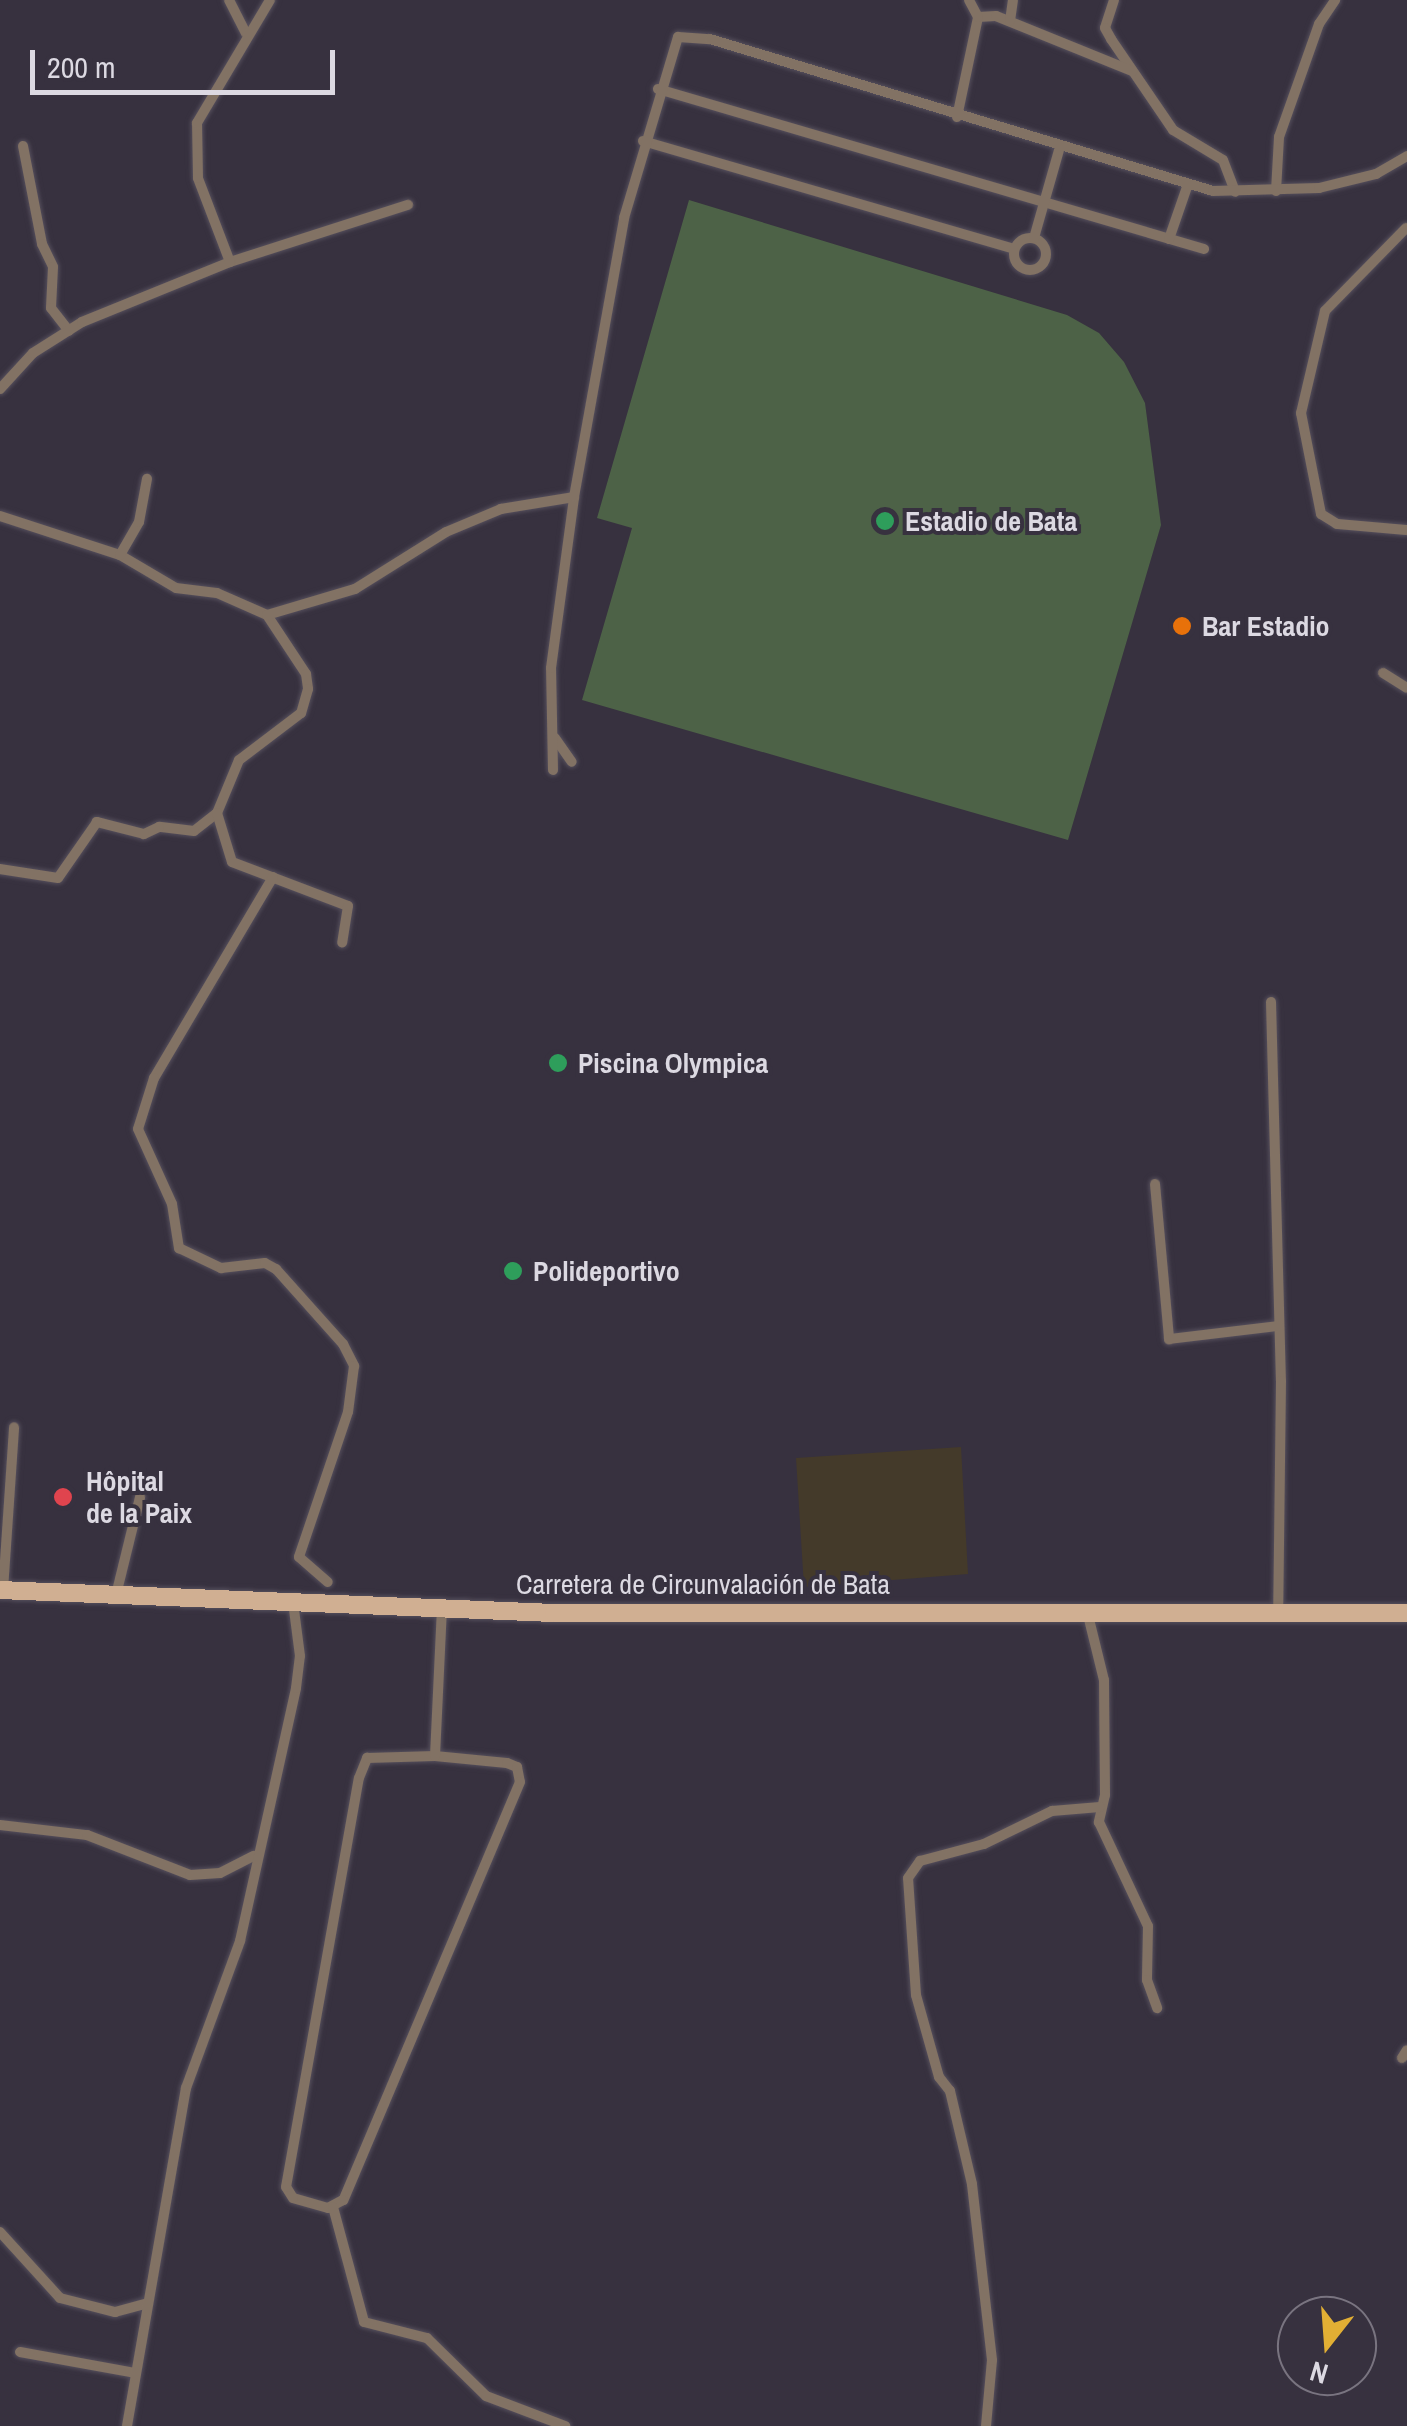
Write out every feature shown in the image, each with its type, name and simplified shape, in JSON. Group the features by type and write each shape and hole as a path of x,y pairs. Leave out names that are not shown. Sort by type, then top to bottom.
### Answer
{"main road":[{"name":"Carretera de Circunvalación de Bata","path":"2,1590 442,1610 1407,1613"}],"street":[{"path":"229,0 246,33"},
{"path":"230,262 198,178 194,143 205,101 228,75 246,33 270,0"},
{"path":"957,117 978,17 969,0"},
{"path":"1010,21 1013,0"},
{"path":"1114,0 1105,28 1174,130 1223,160 1235,192"},
{"path":"1276,190 1279,137 1320,24 1335,0"},
{"path":"978,17 1010,21 1136,73"},
{"path":"553,770 551,668 574,497 643,141 671,44 691,34 1060,150 1188,184 1235,192 1276,190 1376,174 1407,156"},
{"path":"658,89 1204,249"},
{"path":"643,141 1014,249 1034,238 1060,150"},
{"path":"23,146 42,244 53,268 51,308 68,331"},
{"path":"1170,239 1188,184"},
{"path":"0,388 33,353 68,331 230,262 408,205"},
{"path":"1406,228 1326,310 1301,413 1321,514 1337,524 1407,530"},
{"path":"1014,249 1020,267 1040,267 1045,248 1034,238"},
{"path":"120,555 139,522 147,479"},
{"path":"267,615 354,589 446,532 501,509 574,497"},
{"path":"0,516 120,555 176,588 217,593 267,615 306,674 306,701 301,714 239,760 218,813 190,832 159,827 144,834 96,822 58,878 0,869"},
{"path":"1383,673 1407,688"},
{"path":"554,737 572,762"},
{"path":"218,813 230,859 348,906 342,943"},
{"path":"272,877 154,1078 138,1129 172,1204 178,1248 210,1266 265,1263 276,1269 343,1344 354,1366 348,1412 299,1557 328,1582"},
{"path":"1271,1002 1278,1326 1278,1612"},
{"path":"1155,1184 1169,1339 1278,1326"},
{"path":"2,1590 14,1427"},
{"path":"116,1595 140,1497"},
{"path":"127,2426 186,2088 240,1941 254,1856 296,1688 300,1656 292,1601"},
{"path":"435,1756 442,1610"},
{"path":"1087,1610 1104,1680 1099,1822 1148,1926 1147,1980 1156,2008"},
{"path":"435,1756 517,1768 520,1782 343,2200 334,2207 293,2198 286,2187 359,1778 367,1758 435,1756"},
{"path":"986,2426 992,2360 972,2184 950,2092 939,2077 916,1995 908,1878 920,1861 984,1844 1052,1811 1100,1807"},
{"path":"0,1826 88,1835 190,1875 220,1873 254,1856"},
{"path":"334,2207 364,2322 427,2338 486,2396 565,2426"},
{"path":"0,2232 60,2298 115,2312 148,2302"},
{"path":"20,2352 136,2373"}],"shaded area":[{"path":"961,1447 968,1574 804,1587 796,1458"}],"green space":[{"name":"Estadio de Bata","path":"689,200 1067,315 1099,333 1124,362 1145,403 1161,525 1068,840 582,700 632,528 597,518"}],"place":[{"name":"Estadio de Bata","path":"885,521"},
{"name":"Bar Estadio","path":"1182,626"},
{"name":"Piscina Olympica","path":"558,1063"},
{"name":"Polideportivo","path":"513,1271"},
{"name":"Hôpital de la Paix","path":"63,1497"}]}
